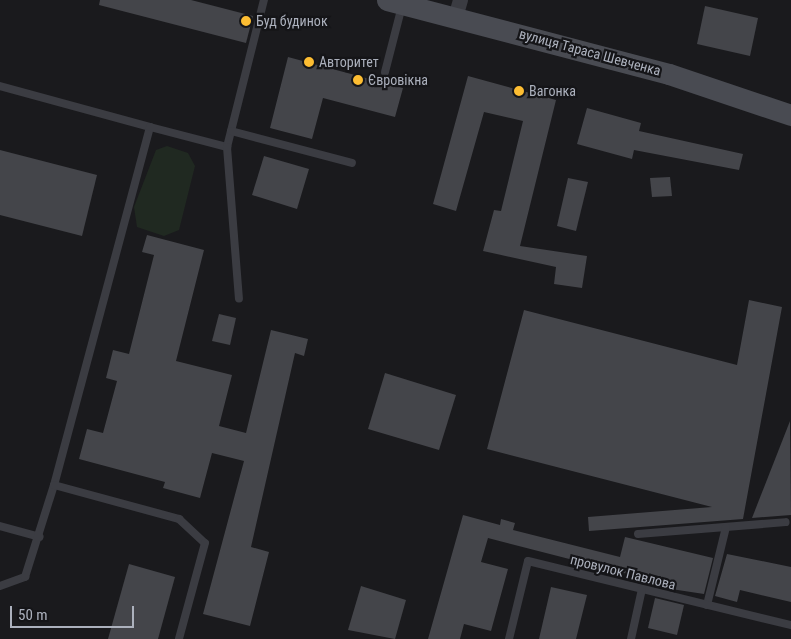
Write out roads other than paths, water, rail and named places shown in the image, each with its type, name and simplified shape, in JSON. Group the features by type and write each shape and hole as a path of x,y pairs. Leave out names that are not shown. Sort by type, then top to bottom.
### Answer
{"main road":[{"name":"вулиця Тараса Шевченка","path":"395,2 458,8 669,74 791,115"}],"lane":[{"path":"239,299 227,147 264,0"},
{"path":"385,72 395,2"},
{"path":"0,86 227,147"},
{"path":"0,586 25,577 40,537 150,127"},
{"path":"231,132 352,163"},
{"path":"54,485 179,520 206,543 179,639"},
{"path":"638,534 786,522"},
{"path":"0,526 40,537"},
{"path":"707,605 726,527"},
{"name":"провулок Павлова","path":"509,639 528,562 791,625"},
{"path":"630,639 642,589"}],"place":[{"name":"Буд будинок","path":"246,21"},
{"name":"Авторитет","path":"309,62"},
{"name":"Євровікна","path":"358,80"},
{"name":"Вагонка","path":"519,91"}]}
